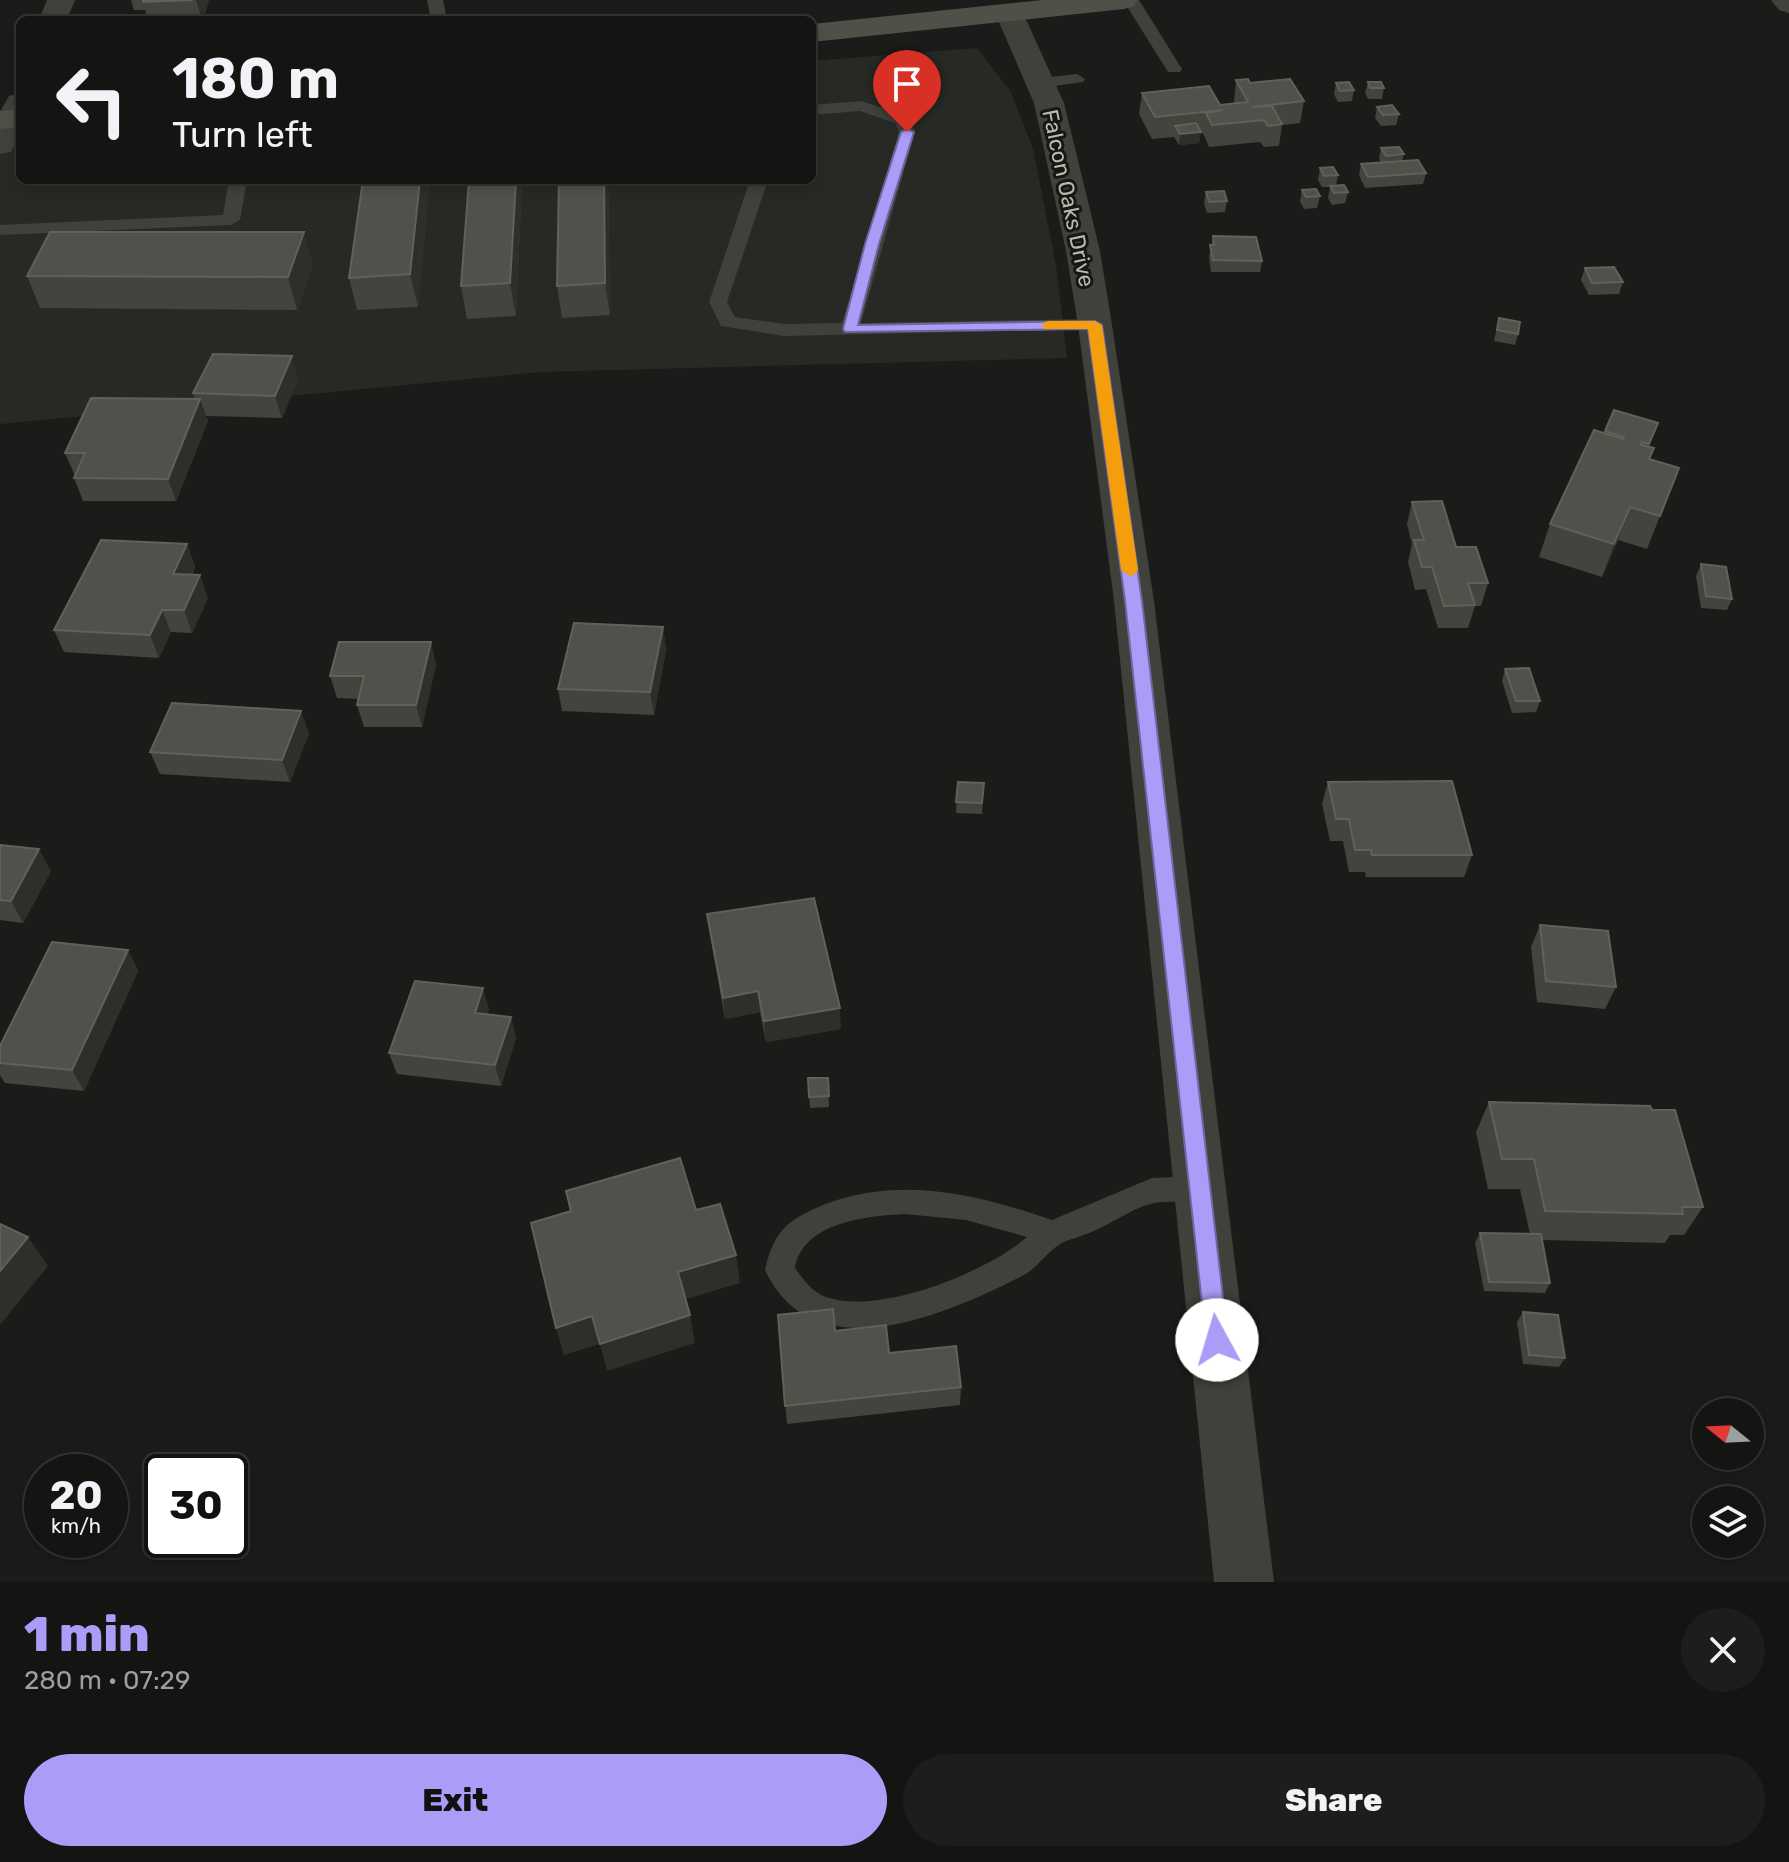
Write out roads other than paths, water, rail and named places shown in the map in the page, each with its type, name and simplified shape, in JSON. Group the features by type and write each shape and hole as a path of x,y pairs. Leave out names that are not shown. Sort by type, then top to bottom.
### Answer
{"main road":[{"path":"816,33 1124,0"}],"street":[{"name":"Falcon Oaks Drive","path":"1009,13 1058,81 1049,103 1083,251 1095,325 1134,601 1244,1582"}],"lane":[{"path":"1131,0 1174,69"},
{"path":"816,110 872,108 902,120 907,132 872,244 850,329"},
{"path":"0,230 231,220 237,184"},
{"path":"758,184 718,302 728,322 784,330 1095,325"},
{"path":"1052,1233 1016,1220 968,1209 906,1200 875,1201 837,1211 799,1231 785,1247 780,1270 795,1293 819,1310 850,1314 896,1310 932,1303 1017,1264 1052,1233 1152,1191 1200,1189"}]}
